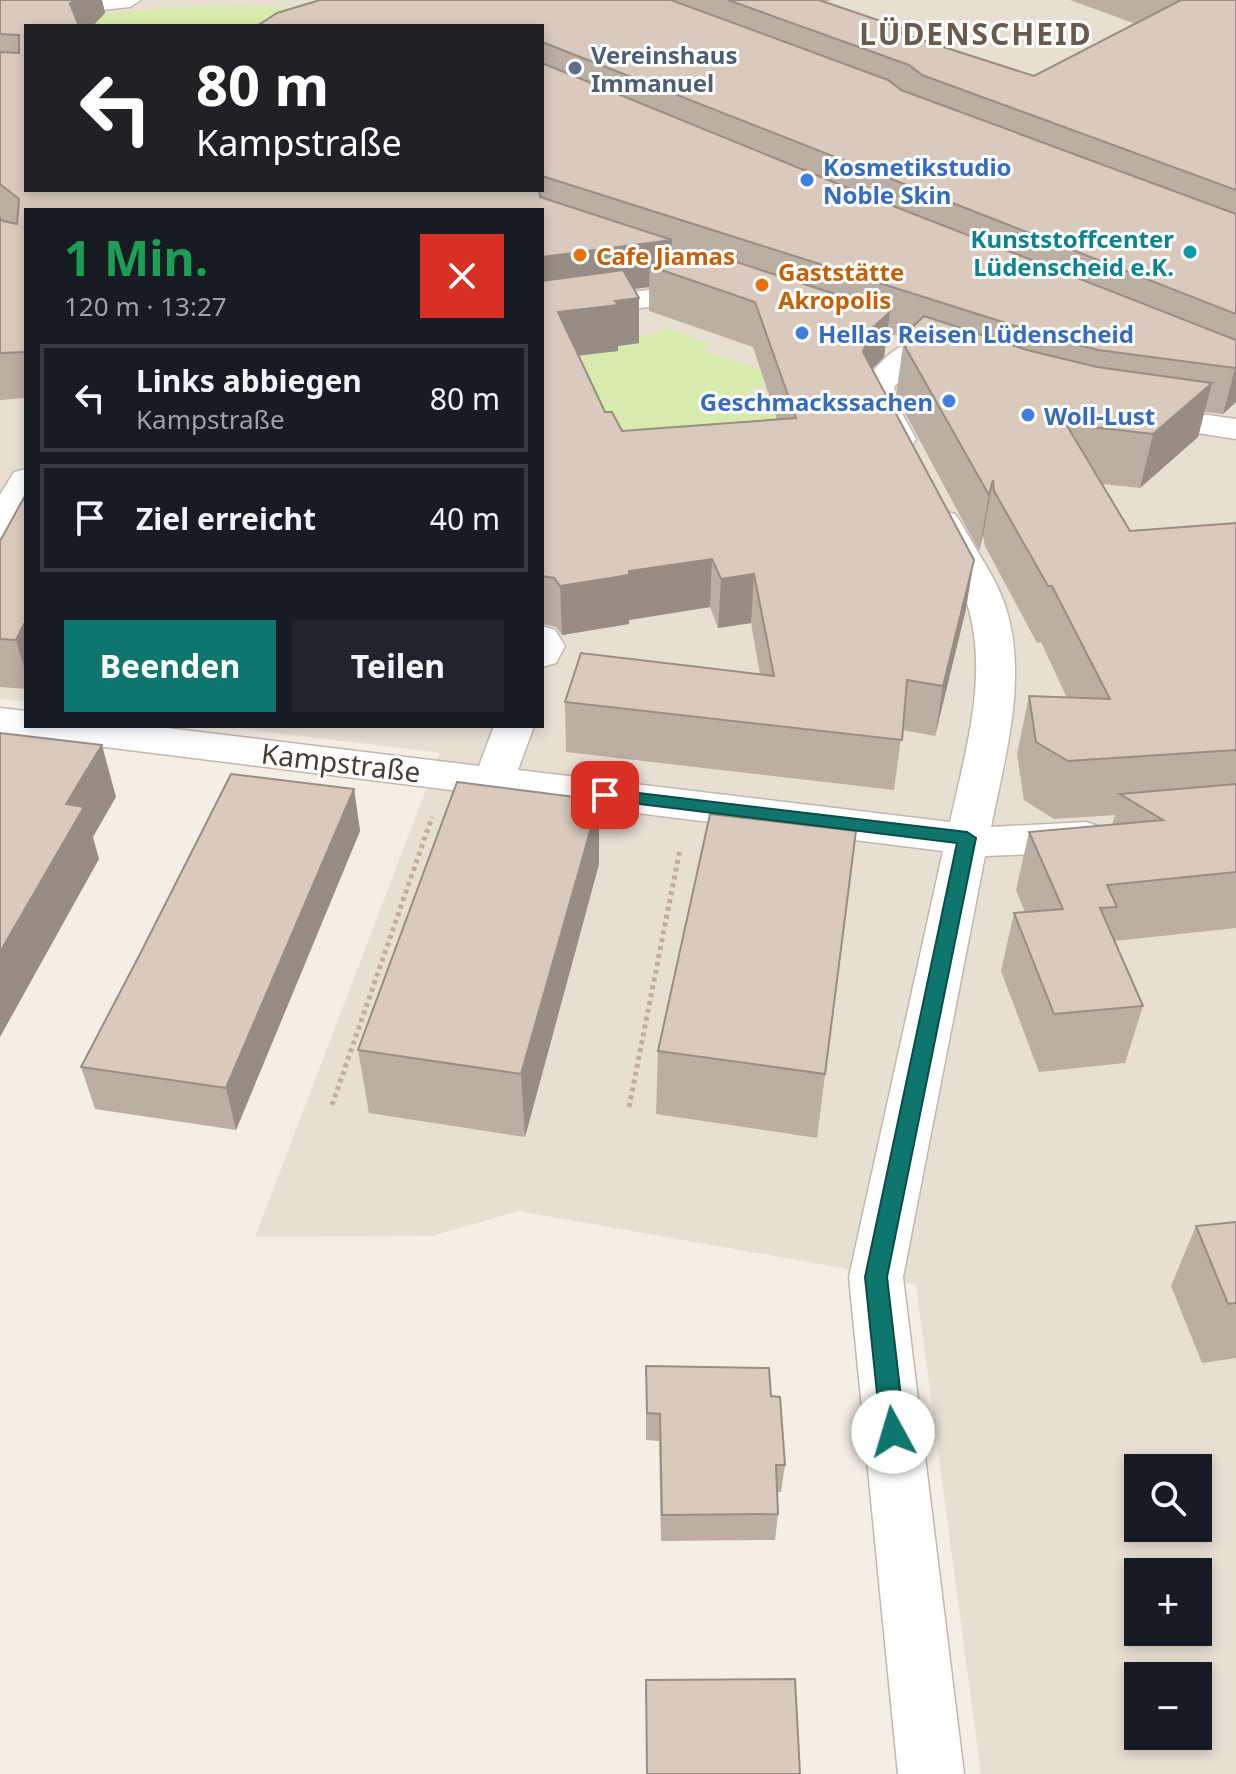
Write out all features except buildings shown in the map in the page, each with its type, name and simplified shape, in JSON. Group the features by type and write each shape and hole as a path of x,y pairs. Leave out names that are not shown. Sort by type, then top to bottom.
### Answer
{"street":[{"path":"0,14 130,0"},
{"path":"544,314 729,291 664,269"},
{"path":"910,352 880,383 877,397 987,606 996,646 997,681 876,1277 931,1774"},
{"path":"1111,412 1236,429"},
{"path":"0,527 24,483"},
{"path":"0,721 24,724"},
{"name":"Kampstraße","path":"60,728 999,843 1128,834"},
{"path":"494,781 513,728"}],"path":[{"name":"Kampstraße","path":"332,1105 447,775"},
{"path":"629,1107 689,805"}],"shaded area":[{"path":"0,0 1236,0 1236,1774 981,1774 916,1285 837,1267 518,1211 433,1236 255,1237 440,753 237,728 544,728 544,208 24,208 24,702 0,699"}],"green space":[{"path":"244,5 323,12 303,24 83,24 81,17 166,8"},
{"path":"664,327 710,344 701,350 775,374 759,388 748,389 752,399 771,398 790,424 705,472 544,409 544,375 551,365 583,361 579,351 640,343 637,336 656,334"}],"place":[{"name":"Vereinshaus Immanuel","path":"575,68"},
{"name":"Kosmetikstudio Noble Skin","path":"807,180"},
{"name":"Kunststoffcenter Lüdenscheid e.K.","path":"1190,252"},
{"name":"Cafe Jiamas","path":"580,255"},
{"name":"Gaststätte Akropolis","path":"762,285"},
{"name":"Hellas Reisen Lüdenscheid","path":"802,333"},
{"name":"Geschmackssachen","path":"949,401"},
{"name":"Woll-Lust","path":"1028,415"}],"district":[{"name":"LÜDENSCHEID","path":"976,33"}],"route":[{"path":"605,795 967,838 876,1277 893,1432"}]}
